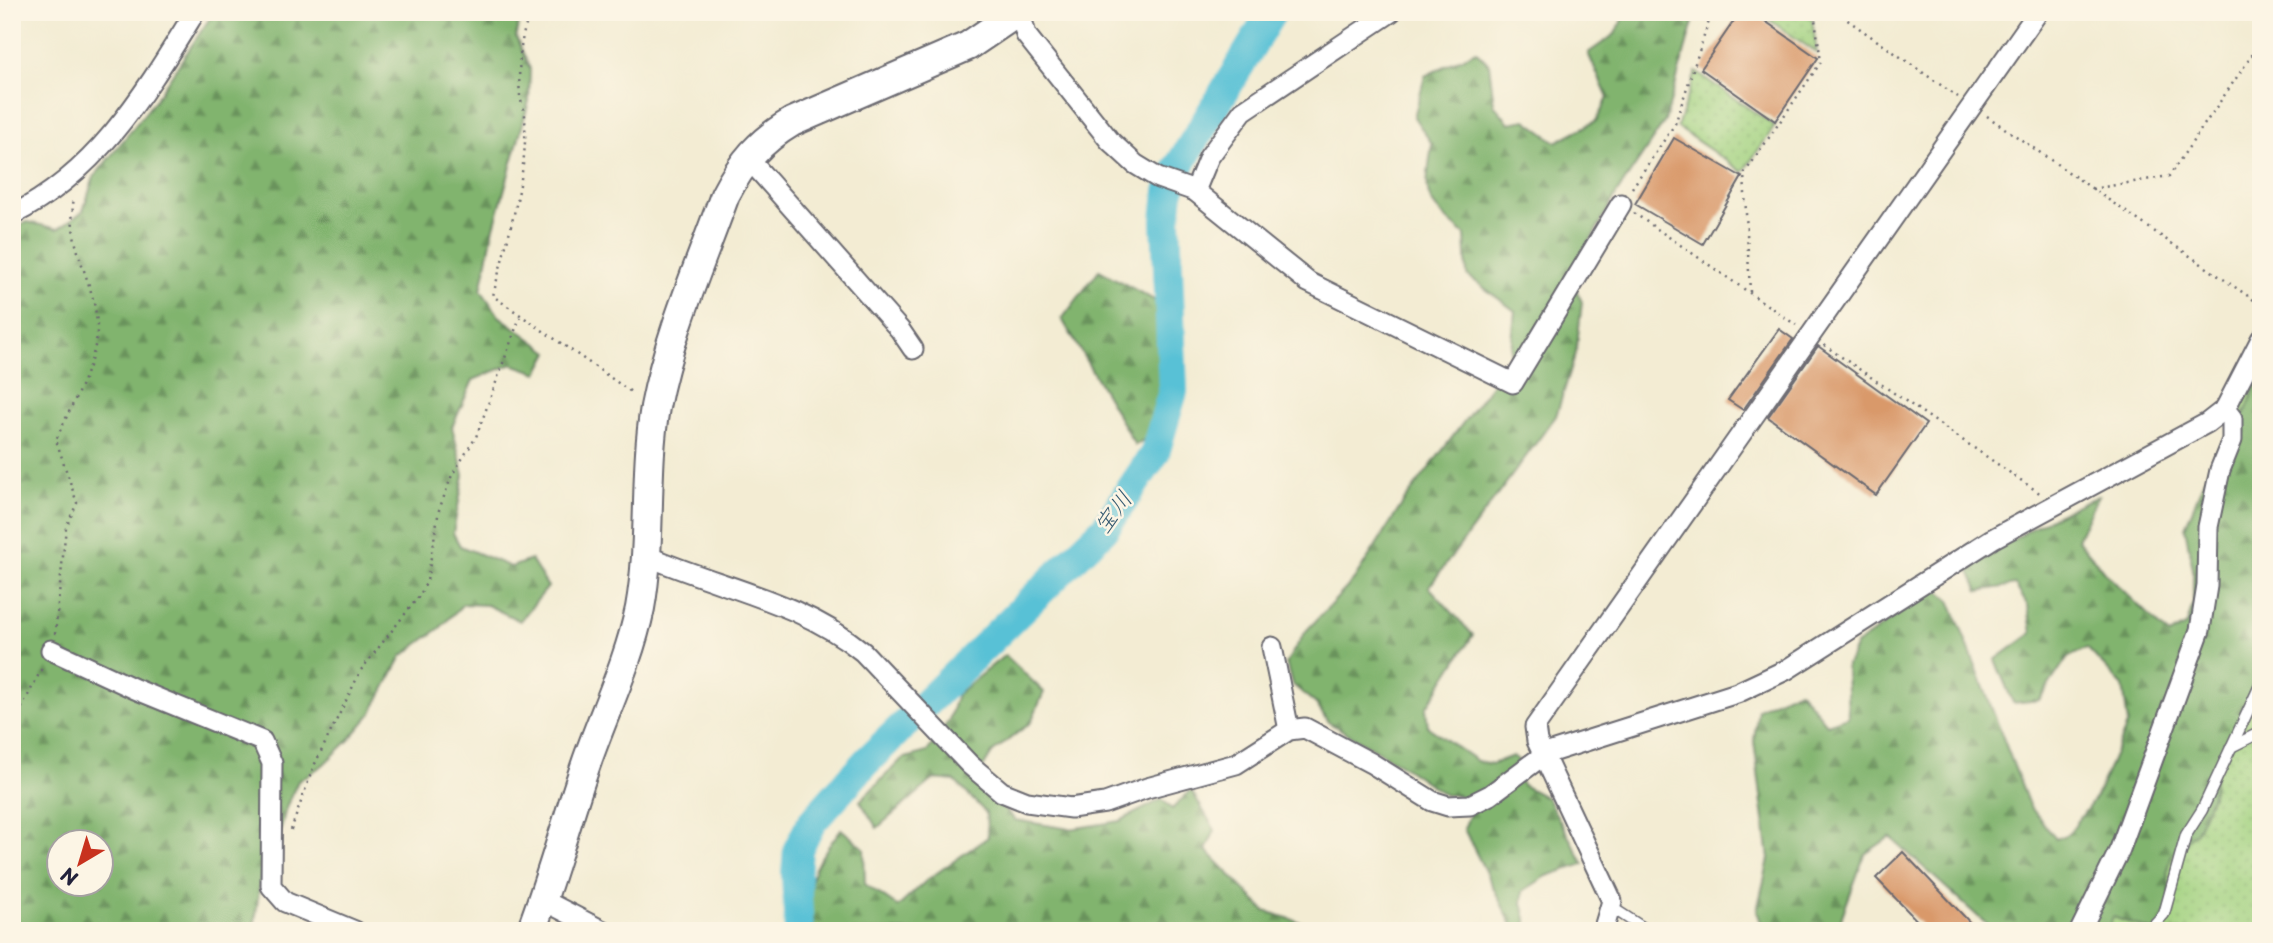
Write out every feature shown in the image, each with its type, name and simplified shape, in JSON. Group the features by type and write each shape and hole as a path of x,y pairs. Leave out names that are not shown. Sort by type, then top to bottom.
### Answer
{"street":[{"path":"12,215 36,203 103,147 129,116 194,12"},
{"path":"531,931 586,764 631,643 640,607 650,446 656,406 671,344 725,195 747,157 766,138 792,122 968,46 1019,12 1026,35 1110,141 1135,164 1158,177 1195,191 1308,282 1513,383 1621,204"},
{"path":"1195,191 1209,157 1242,111 1391,12"},
{"path":"1603,931 1612,901 1537,741 1535,727 2038,12"},
{"path":"747,157 900,330 912,349"},
{"path":"645,559 802,612 854,644 970,765 1002,792 1027,802 1071,808 1105,803 1147,788 1237,764 1289,730 1305,728 1326,737 1432,801 1448,806 1470,805 1490,795 1545,754 1737,693 1786,670 1992,539 2207,424 2225,409 2261,339"},
{"path":"2080,931 2120,849 2200,630 2207,586 2208,527 2220,470 2232,440 2232,418 2225,409"},
{"path":"1272,647 1289,730"},
{"path":"51,650 135,690 262,741 272,763 271,886 285,901 355,931"},
{"path":"543,900 603,931"}],"lane":[{"path":"2148,931 2164,914 2186,835 2202,810 2261,683"},
{"path":"2231,747 2261,732"},
{"path":"1611,907 1648,931"}],"path":[{"path":"532,12 526,21 519,75 520,100 525,114 523,172 493,296 647,403 656,406"},
{"path":"1712,12 1675,124 1621,204 2058,506"},
{"path":"1750,293 1744,174 1821,62 1814,12"},
{"path":"1836,12 2261,305"},
{"path":"2092,189 2169,176 2261,43"},
{"path":"12,727 51,650 58,619 60,560 66,527 77,502 55,440 95,351 95,310 72,239 70,218 74,197 68,178"},
{"path":"271,866 282,854 313,768 361,670 420,595 427,581 439,510 452,475 476,437 520,317"}],"green space":[{"path":"214,12 520,12 516,37 530,69 529,101 493,231 481,290 499,316 549,352 538,373 512,364 473,380 452,427 464,475 453,533 460,546 511,567 531,560 548,587 520,621 487,605 463,604 440,628 402,656 371,714 323,765 298,781 287,805 277,844 262,864 254,931 12,931 12,227 28,222 58,229 83,211 94,177 153,103"},
{"path":"1626,12 1696,12 1665,121 1617,193 1570,277 1582,302 1576,353 1556,416 1429,587 1473,635 1426,708 1428,727 1477,761 1492,764 1513,756 1519,761 1515,769 1522,785 1547,798 1584,864 1547,876 1523,891 1522,903 1529,931 1515,931 1464,829 1470,813 1458,795 1445,795 1403,766 1328,722 1316,704 1292,684 1286,663 1306,631 1354,580 1403,503 1510,360 1515,311 1467,275 1465,235 1441,213 1429,197 1428,177 1432,144 1414,117 1425,76 1476,51 1489,64 1494,104 1509,123 1526,120 1556,142 1596,121 1608,98 1588,53 1615,34"},
{"path":"1758,12 1811,12 1817,53"},
{"path":"1696,72 1775,126 1743,172 1677,127"},
{"path":"1099,270 1158,302 1162,377 1155,416 1145,439 1135,445 1062,319"},
{"path":"2261,361 2261,931 2086,931 2201,647 2241,430 2241,401"},
{"path":"2261,373 2261,674 2216,766 2212,796 2196,832 2172,854 2167,873 2172,908 2164,929 2153,931 2113,917 2107,931 1994,931 1890,837 1865,854 1839,924 1829,931 1763,928 1757,911 1769,859 1754,741 1758,709 1799,690 1827,724 1848,717 1846,667 1856,645 1936,588 1950,600 2029,805 2056,839 2068,834 2096,797 2128,723 2123,686 2087,648 2067,658 2039,700 2013,703 1995,660 2032,633 2028,606 2015,585 1979,591 1969,570 2031,529 2098,496 2077,539 2105,573 2169,635 2187,625 2193,604 2193,569 2185,528 2212,460 2221,446 2235,439"},
{"path":"1005,655 1044,692 1031,722 992,753 976,779 1015,820 1070,829 1120,821 1162,799 1172,809 1191,790 1215,830 1206,850 1265,911 1329,931 814,931 810,898 812,876 841,829 864,848 865,884 898,907 927,880 988,837 986,813 955,781 934,779 877,828 860,801 902,759 927,752 949,720 957,694"}],"building":[{"path":"1740,12 1752,12 1818,58 1775,121 1701,69"},
{"path":"1674,138 1742,177 1703,244 1635,204"},
{"path":"1779,329 1793,339 1743,410 1728,400"},
{"path":"1818,346 1926,424 1876,495 1768,417"},
{"path":"1903,852 1978,931 1927,931 1876,878"}],"waterway":[{"name":"宝川","path":"799,931 796,874 798,849 812,822 866,762 1104,529 1155,453 1173,391 1166,220 1169,192 1179,166 1272,12"}]}
